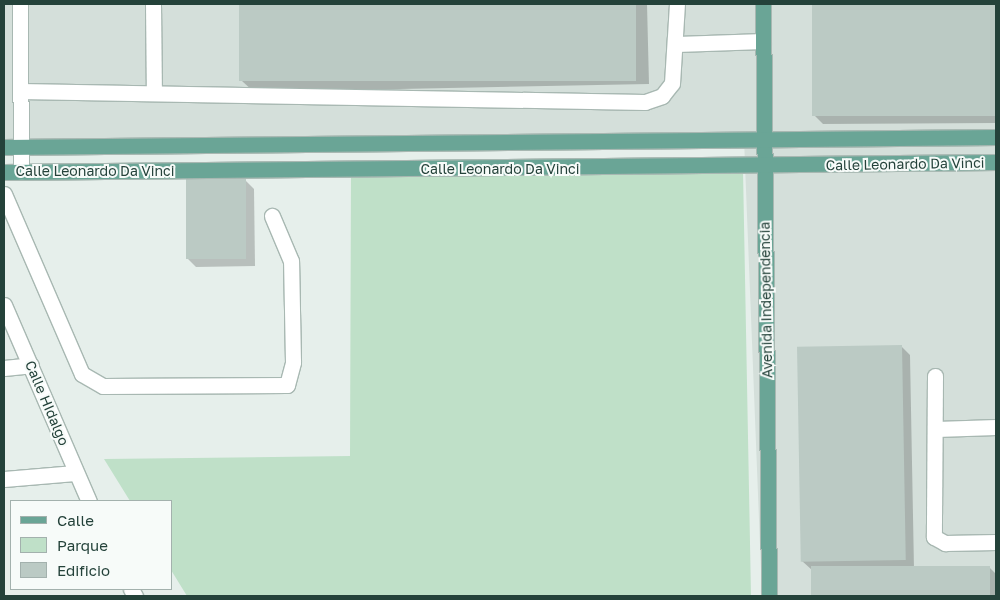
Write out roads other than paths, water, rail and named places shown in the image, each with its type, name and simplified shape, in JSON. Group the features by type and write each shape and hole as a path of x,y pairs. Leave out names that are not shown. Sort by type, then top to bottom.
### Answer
{"main road":[{"name":"Avenida Independencia","path":"763,4 769,596"},
{"name":"Calle Leonardo Da Vinci","path":"4,147 996,136"},
{"name":"Calle Leonardo Da Vinci","path":"4,172 765,167 996,162"}],"street":[{"path":"20,4 21,172"},
{"path":"153,4 154,93"},
{"path":"20,91 645,102 662,96 672,83 677,44 677,4"},
{"path":"677,44 763,41"},
{"path":"4,194 82,374 103,386 265,388 290,382 291,262 272,216"},
{"name":"Calle HIdalgo","path":"4,305 88,500"},
{"path":"4,368 31,365"},
{"path":"935,376 934,537 945,543 996,542"},
{"path":"936,429 996,427"},
{"path":"4,479 75,474"}]}
